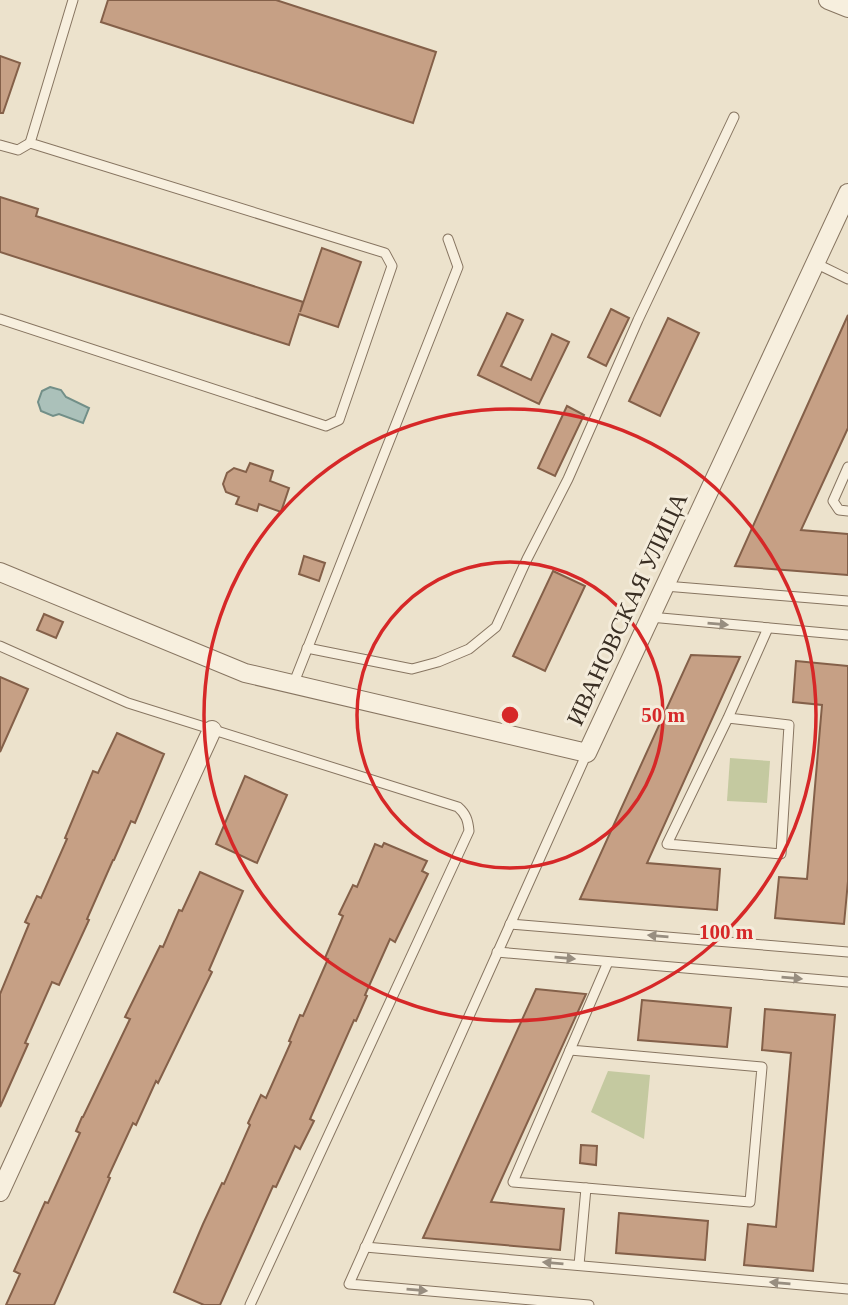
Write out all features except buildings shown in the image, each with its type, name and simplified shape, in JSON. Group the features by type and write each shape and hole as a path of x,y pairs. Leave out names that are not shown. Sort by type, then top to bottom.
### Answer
{"street":[{"path":"828,0 848,8"},
{"name":"ИВАНОВСКАЯ УЛИЦА","path":"0,572 245,673 587,753 848,193"},
{"path":"0,1192 212,730"}],"lane":[{"path":"0,145 18,150 30,143 73,0"},
{"path":"307,648 412,669 469,649 496,627 568,479 638,320 734,117"},
{"path":"0,319 326,426 339,420 392,266 385,253 30,143"},
{"path":"293,685 458,267 448,239"},
{"path":"815,263 848,279"},
{"path":"848,467 833,501 839,510 848,510"},
{"path":"665,586 848,601"},
{"path":"650,617 848,635"},
{"path":"728,718 789,724 781,854 667,844 768,628"},
{"path":"0,646 128,703 458,807 465,813 469,831 250,1305"},
{"path":"587,753 349,1284 589,1305"},
{"path":"510,924 848,952"},
{"path":"497,952 848,982"},
{"path":"570,1050 762,1067 750,1202 513,1182 570,1050 608,962"},
{"path":"579,1265 586,1188"},
{"path":"365,1247 848,1289"}],"green space":[{"path":"730,758 770,761 767,803 727,801"},
{"path":"608,1071 650,1075 644,1139 591,1112"}],"water":[{"path":"50,387 61,390 66,397 89,408 83,423 41,411 38,402 42,391"}]}
